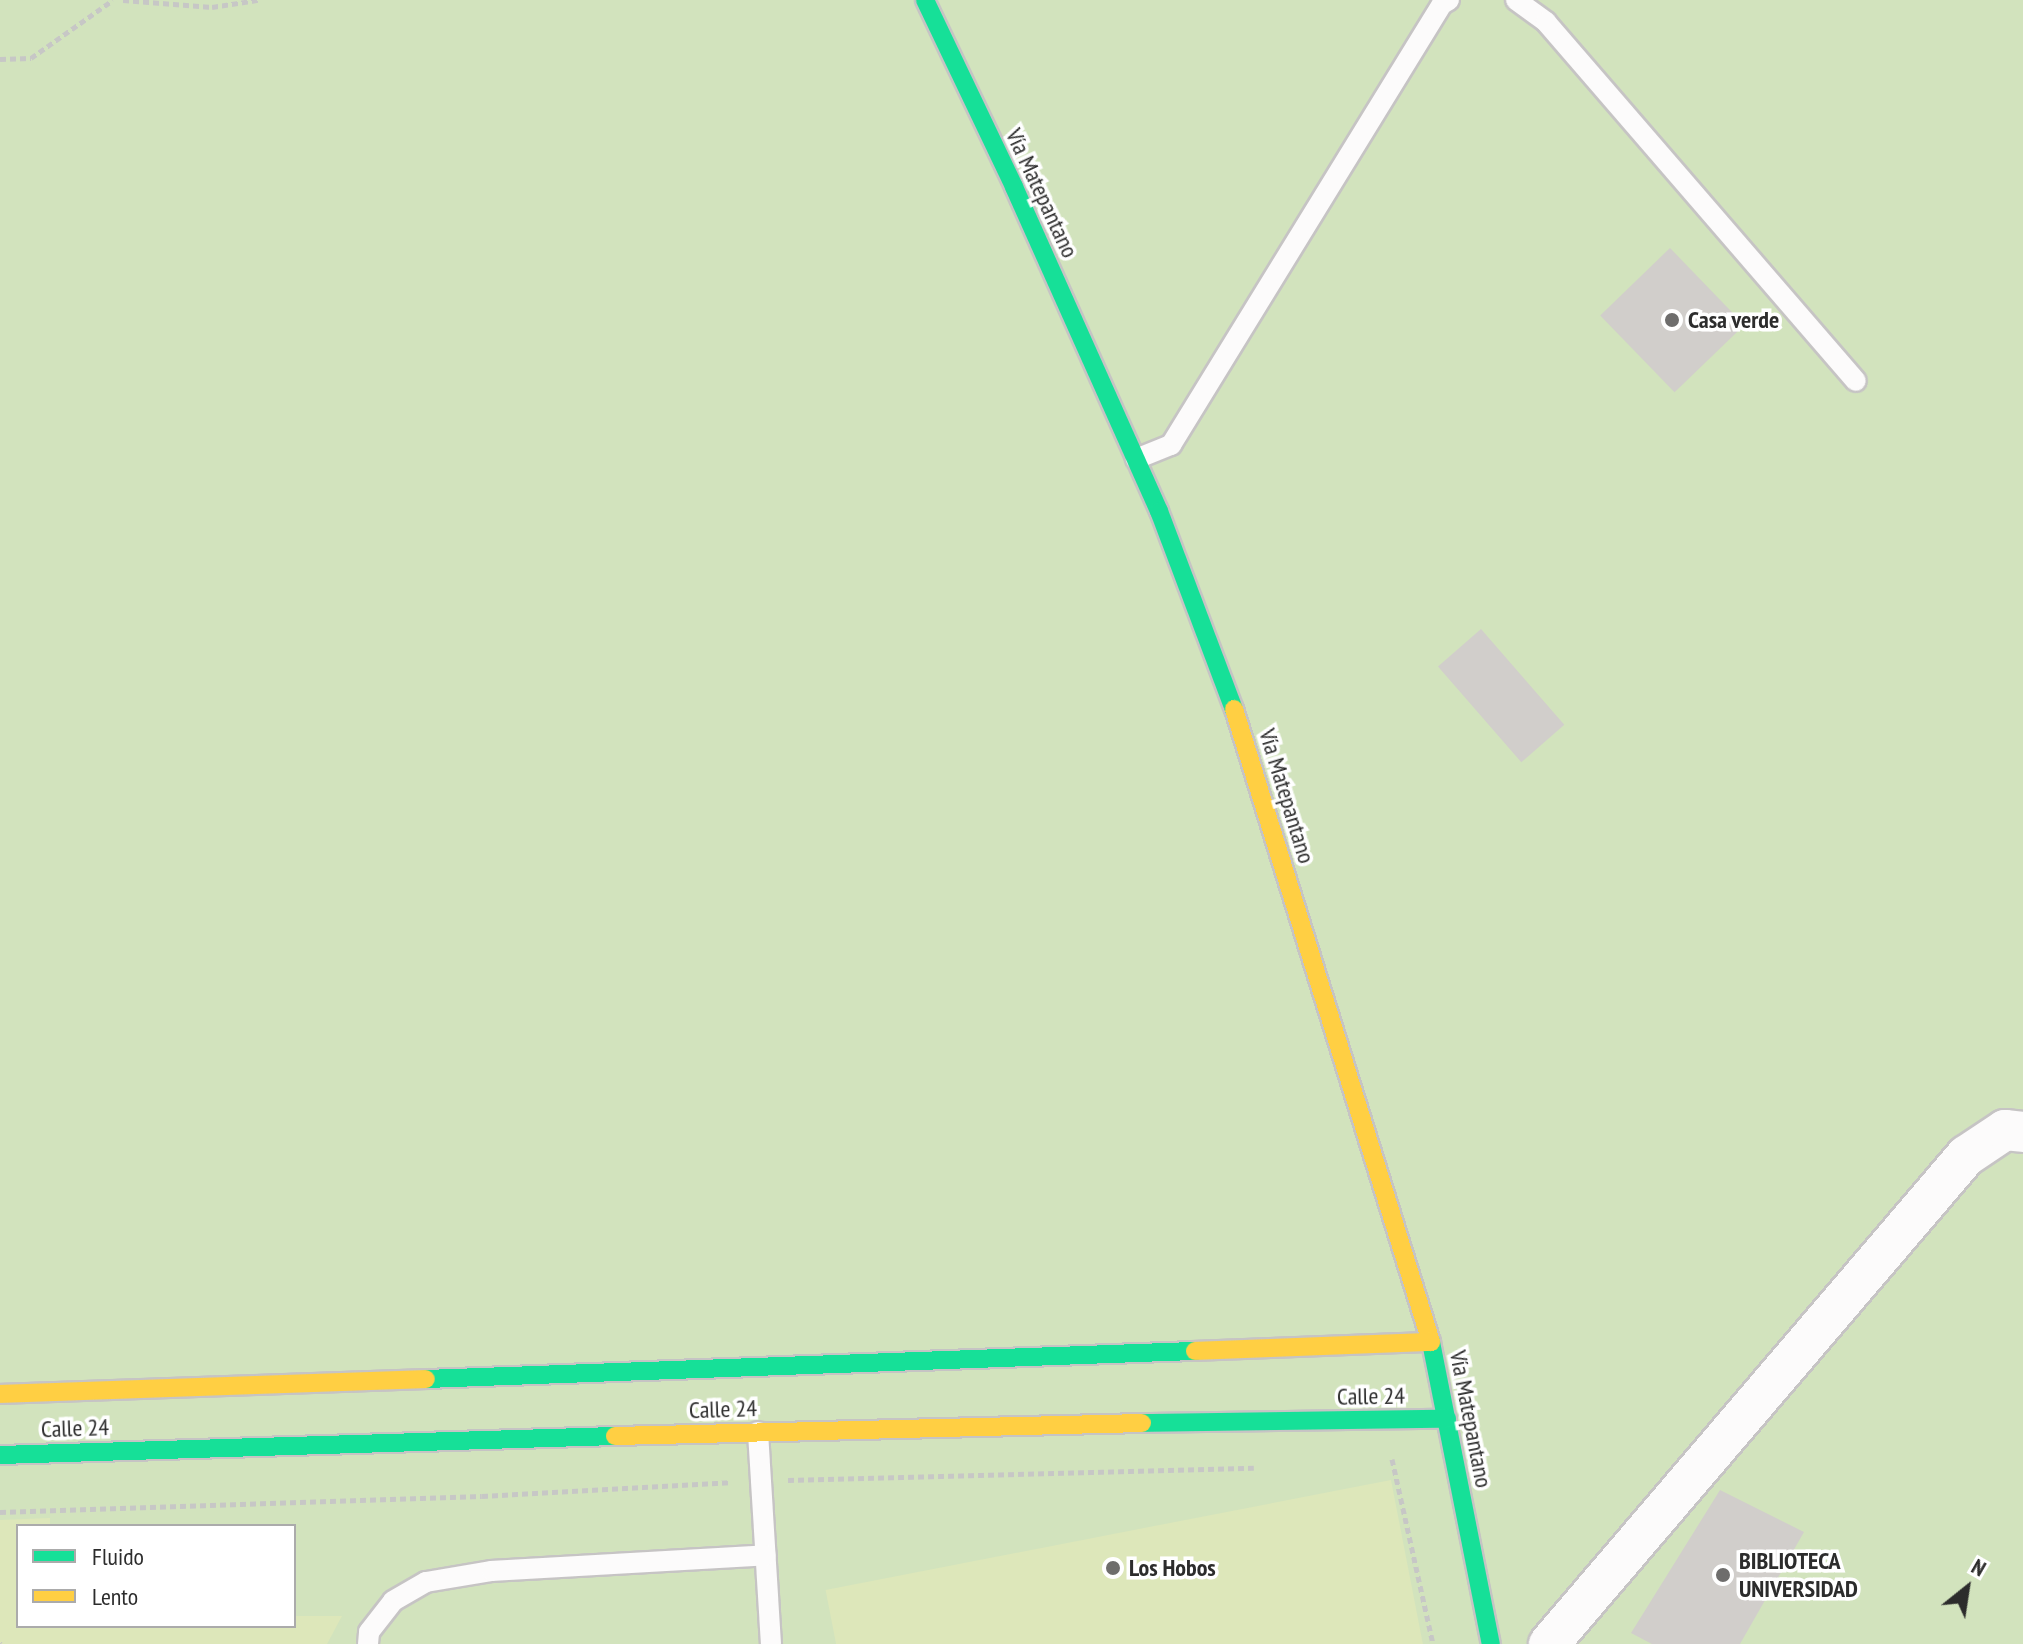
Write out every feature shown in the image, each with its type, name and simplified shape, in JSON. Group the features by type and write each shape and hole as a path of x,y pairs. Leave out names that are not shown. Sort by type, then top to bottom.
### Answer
{"street":[{"name":"Vía Matepantano","path":"925,0 1014,187 1136,459 1236,715 1431,1342 1491,1644"},
{"path":"1549,1644 1966,1156 2005,1130 2023,1132"},
{"name":"Calle 24","path":"0,1394 1431,1342"},
{"name":"Calle 24","path":"0,1455 758,1432 1447,1419"}],"lane":[{"path":"1136,459 1171,445 1433,18 1449,0"},
{"path":"1516,0 1546,22 1856,381"},
{"path":"758,1432 771,1644"},
{"path":"368,1644 369,1632 393,1601 426,1582 492,1571 766,1555"}],"path":[{"path":"0,59 31,58 113,0"},
{"path":"123,0 212,7 258,0"},
{"path":"1383,1420 1433,1644"},
{"path":"1378,1464 1394,1464"},
{"path":"0,1512 482,1496 761,1481 1267,1467"}],"green space":[{"path":"0,0 2023,0 2023,1644 0,1644"},
{"name":"Los Hobos","path":"1391,1480 1423,1644 836,1644 826,1590"},
{"path":"50,1518 50,1524 16,1524 16,1628 296,1628 296,1616 342,1616 327,1644 0,1644 0,1520"}],"building":[{"name":"Casa verde","path":"1670,248 1744,325 1675,392 1600,315"},
{"path":"1481,629 1564,725 1521,762 1438,666"},
{"name":"BIBLIOTECA UNIVERSIDAD","path":"1720,1490 1804,1532 1740,1644 1652,1644 1631,1633"}],"traffic: fast":[{"path":"925,0 1014,187 1159,511 1234,709"},
{"path":"1431,1342 1491,1644"},
{"path":"426,1379 1195,1351"},
{"path":"1142,1423 1447,1419"},
{"path":"0,1455 615,1436"}],"traffic: slow":[{"path":"1234,709 1431,1342"},
{"path":"1195,1351 1431,1342"},
{"path":"0,1394 426,1379"},
{"path":"615,1436 1142,1423"}],"place":[{"name":"Casa verde","path":"1672,320"},
{"name":"Los Hobos","path":"1113,1568"},
{"name":"BIBLIOTECA UNIVERSIDAD","path":"1723,1575"}]}
